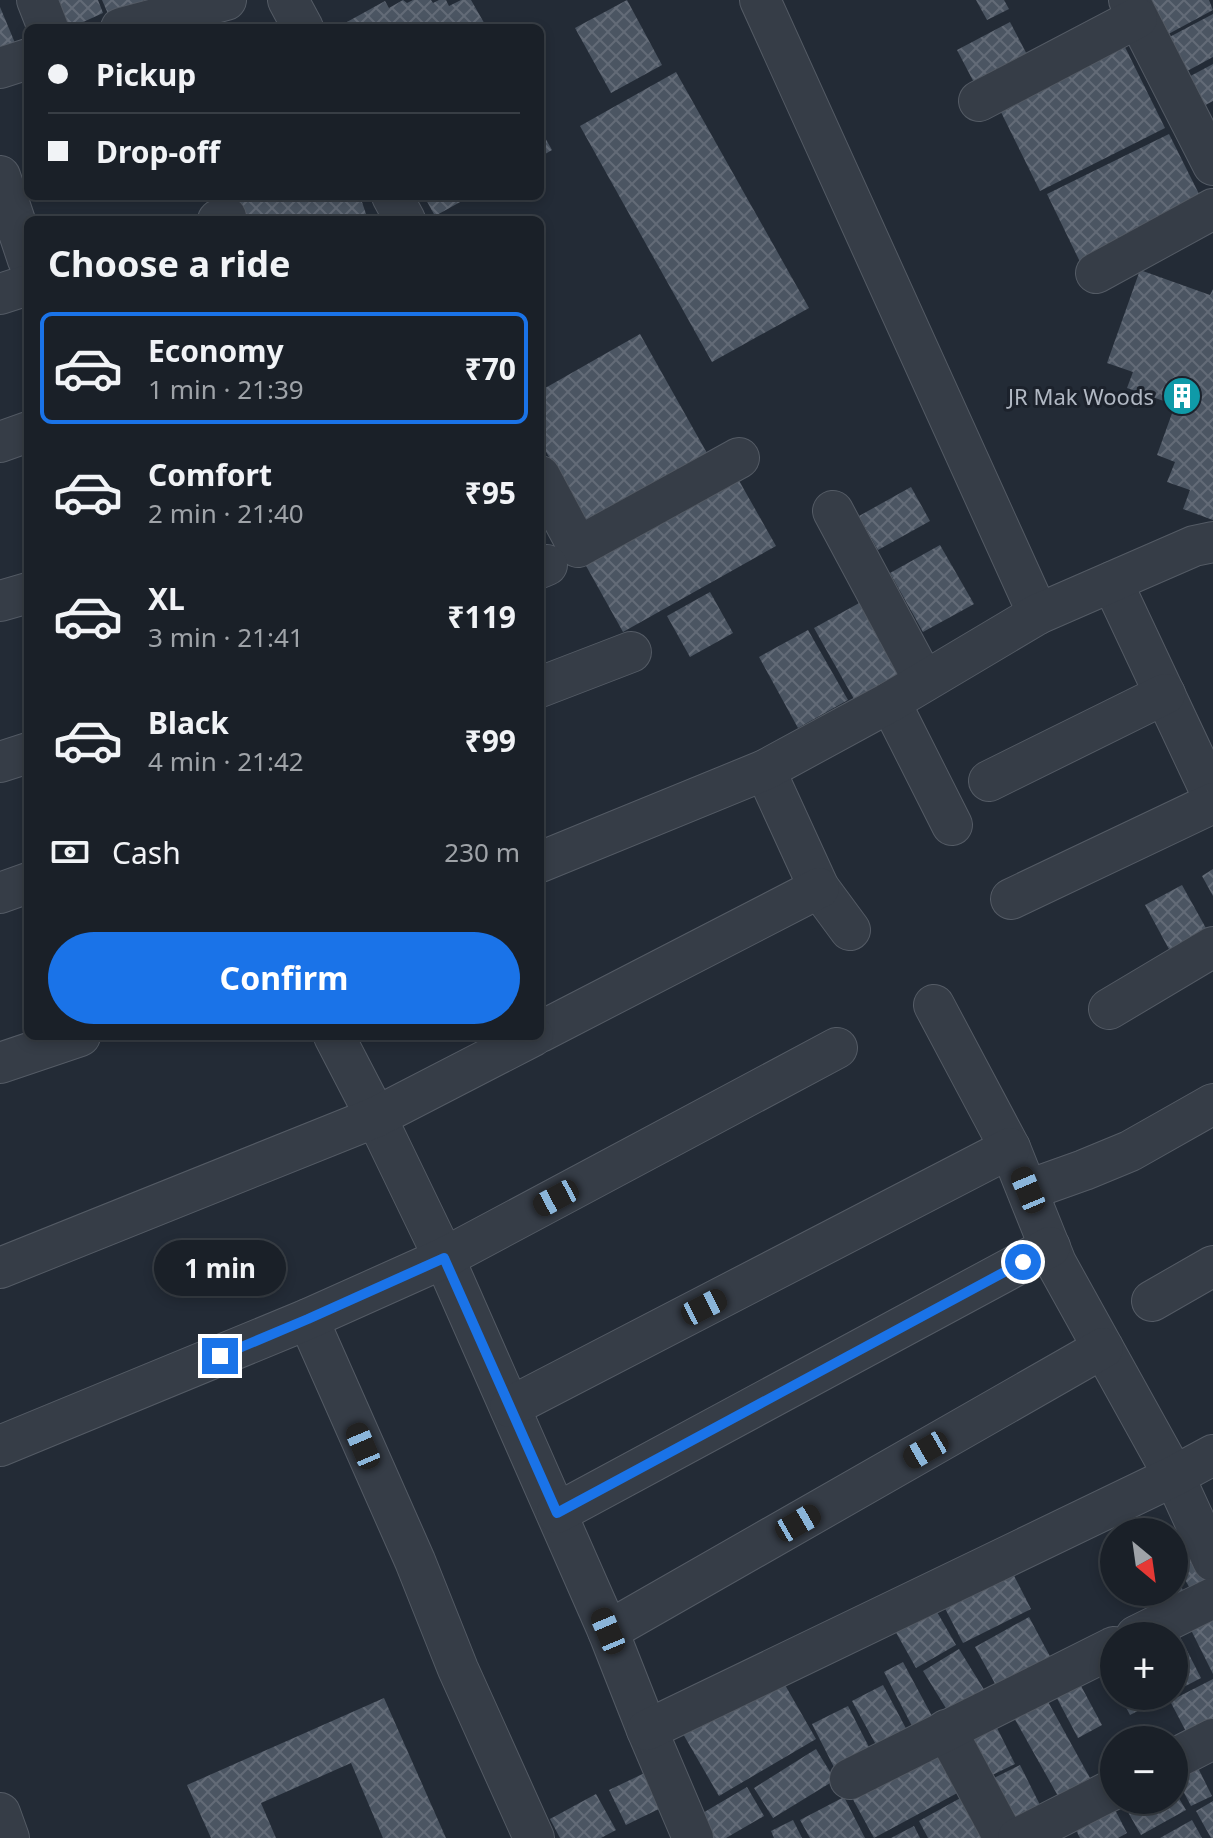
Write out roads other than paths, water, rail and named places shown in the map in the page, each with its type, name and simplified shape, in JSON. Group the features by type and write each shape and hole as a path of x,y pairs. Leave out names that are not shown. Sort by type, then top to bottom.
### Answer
{"street":[{"path":"37,0 46,24"},
{"path":"136,24 226,0"},
{"path":"288,0 301,24"},
{"path":"760,0 1038,614"},
{"path":"979,101 1133,9 1213,165"},
{"path":"0,68 24,60"},
{"path":"0,176 24,248"},
{"path":"1096,273 1213,209"},
{"path":"0,294 24,286"},
{"path":"0,442 24,433"},
{"path":"544,483 578,547 739,458"},
{"path":"833,511 924,681"},
{"path":"544,860 765,770 890,702 1038,614 1194,546 1213,542"},
{"path":"1011,899 1213,800 1112,582"},
{"path":"0,601 24,594"},
{"path":"544,685 631,652"},
{"path":"989,781 1165,694"},
{"path":"890,702 952,825"},
{"path":"0,762 24,754"},
{"path":"765,770 819,888 850,930"},
{"path":"0,893 24,884"},
{"path":"544,1030 819,888"},
{"path":"1109,1009 1213,947"},
{"path":"934,1005 1010,1148 1056,1263 1174,1476 1213,1561"},
{"path":"0,1063 68,1040"},
{"path":"336,1040 444,1258 608,1631 693,1838"},
{"path":"0,1268 376,1117 525,1040"},
{"path":"0,1446 308,1319 444,1258 837,1048"},
{"path":"1028,1190 1130,1151 1213,1104"},
{"path":"510,1407 1010,1148"},
{"path":"557,1513 1050,1247"},
{"path":"1152,1301 1213,1266"},
{"path":"308,1319 534,1838"},
{"path":"608,1631 1103,1348"},
{"path":"647,1730 1213,1455"},
{"path":"1164,1622 1213,1598"},
{"path":"850,1779 1100,1654"},
{"path":"946,1730 1004,1838"},
{"path":"1188,1752 1213,1739"},
{"path":"1018,1838 1100,1796"},
{"path":"0,1813 9,1838"}],"place":[{"name":"JR Mak Woods","path":"1182,396"}]}
